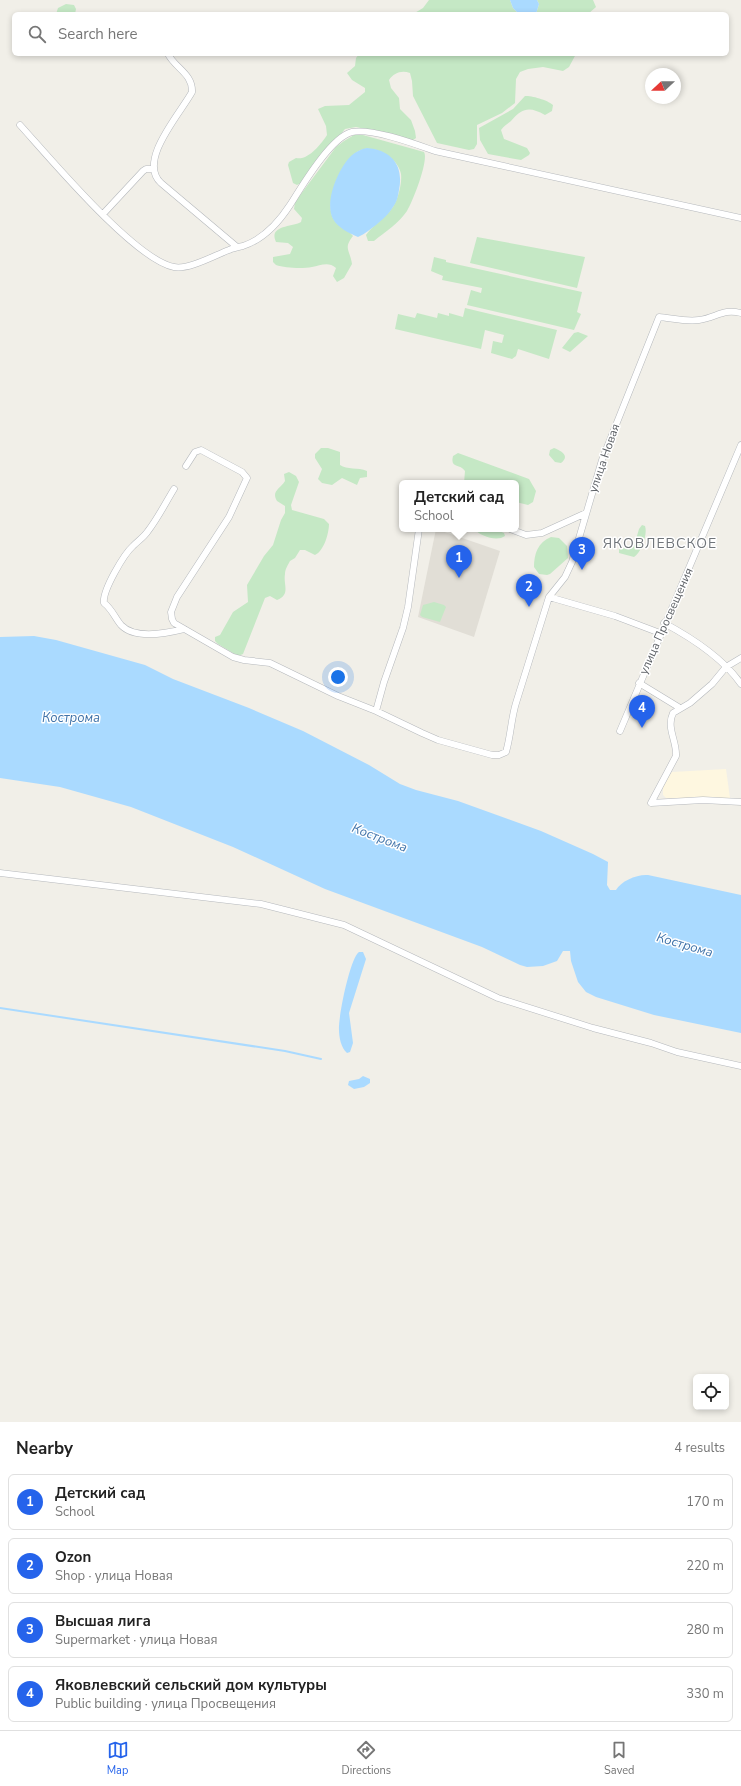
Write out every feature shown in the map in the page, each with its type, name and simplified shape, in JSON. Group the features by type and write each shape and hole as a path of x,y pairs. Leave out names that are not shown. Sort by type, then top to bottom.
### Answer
{"street":[{"path":"170,56 186,74 192,88 192,92 157,148 153,162 154,176 237,247"},
{"path":"20,125 116,227 155,259 174,267 197,263 261,236 282,218 327,151 341,138 354,132 364,132 403,141 434,151 741,218"},
{"path":"103,214 143,171 146,169 153,170"},
{"name":"улица Новая","path":"549,597 566,576 572,562 602,460 659,316 695,320 705,319 725,311 741,313"},
{"name":"улица Просвещения","path":"620,731 664,623 700,545 741,445"},
{"path":"186,466 195,452 201,450 242,472 247,478 229,517 177,597 171,612 174,623 232,657 270,663 338,696 376,711 438,740 485,754 496,755 506,752 511,738 512,716 549,597 614,616 660,633"},
{"path":"174,489 147,532 132,546 124,558 113,577 104,599 104,603 126,628 148,634 158,634 184,629"},
{"path":"518,532 526,535 542,533 586,513"},
{"path":"376,711 384,682 404,628 419,532"},
{"path":"664,623 700,646 734,673 741,684"},
{"path":"741,658 726,667 712,684 690,703 673,713 670,722 677,750 676,756 651,803 703,800 741,802"},
{"path":"639,683 680,708"},
{"path":"0,873 261,904 344,925 498,998 593,1028 651,1043 677,1052 741,1066"}],"shaded area":[{"path":"435,532 445,532 500,551 474,637 418,617"},
{"path":"726,769 730,798 666,798 663,795 663,785 672,772"}],"green space":[{"path":"429,0 510,0 513,8 517,12 416,12 423,8"},
{"path":"537,0 593,0 596,7 590,12 537,12 539,4"},
{"path":"66,4 74,5 76,9 75,12 57,12 58,8"},
{"path":"358,56 575,56 569,67 563,71 543,67 528,69 520,72 516,79 515,103 502,113 477,125 477,144 474,149 469,150 437,143 413,96 410,73 401,72 395,74 389,80 391,88 399,98 400,109 411,120 416,138 413,140 356,127 345,129 301,183 297,185 293,183 288,165 289,162 296,158 305,157 310,154 318,147 327,135 326,126 318,109 325,106 349,105 365,92 365,88 352,80 347,73 355,66"},
{"path":"525,96 531,96 553,105 552,111 545,115 531,110 523,111 515,116 501,130 504,139 527,148 530,153 529,155 521,160 488,154 480,140 479,128 513,109"},
{"path":"354,135 363,135 424,152 425,156 422,172 413,199 407,211 396,223 374,241 368,241 366,235 390,211 396,201 400,188 401,174 396,163 386,154 373,149 361,150 354,154 342,170 333,191 331,201 333,218 340,226 353,236 348,244 352,264 344,278 337,282 333,276 336,268 330,265 324,264 308,268 299,268 276,265 273,262 273,257 290,254 293,247 288,243 276,242 274,236 275,232 282,228 301,222 302,218 294,209 295,202 336,147"},
{"path":"477,237 585,257 577,288 470,263"},
{"path":"434,257 446,260 446,262 582,292 577,312 581,314 574,330 467,305 471,290 481,293 482,288 442,280 443,276 431,271"},
{"path":"465,308 557,330 549,359 518,349 516,356 512,359 491,353 493,341 502,343 504,335 485,330 481,349 395,329 398,314 415,318 417,313 437,318 438,313 449,316 449,313 463,317"},
{"path":"578,332 588,336 570,352 562,348 574,333"},
{"path":"321,448 328,448 340,452 340,465 343,467 367,471 367,477 360,478 357,485 342,478 332,485 322,483 318,479 322,469 315,458 315,454"},
{"path":"554,448 562,452 565,456 561,463 555,462 549,455 550,450"},
{"path":"458,453 529,479 536,491 533,502 528,505 519,503 519,480 464,480 465,471 453,463 453,456"},
{"path":"289,472 296,476 299,482 291,505 292,510 324,519 329,524 327,537 321,550 315,555 305,550 300,550 295,558 290,561 285,572 286,589 284,595 277,600 270,596 265,598 243,654 238,656 218,644 215,641 215,637 220,635 233,612 248,602 247,585 264,556 273,545 281,520 285,513 285,506 277,501 275,495 277,490 285,481 284,474"},
{"path":"642,525 645,526 646,534 637,555 634,557 619,553 619,547 630,549 634,546 639,529"},
{"path":"477,532 502,532 504,533 505,536 502,538 493,538"},
{"path":"551,537 559,538 567,546 568,558 550,574 539,574 534,567 536,553 540,545"},
{"path":"434,602 446,607 440,622 422,617 420,615 423,605"}],"water":[{"path":"510,0 537,0 539,4 537,12 517,12 513,8"},
{"path":"367,148 376,149 383,152 394,161 398,167 400,181 396,201 390,212 376,225 358,237 344,230 335,222 330,204 331,195 341,169 354,153"},
{"name":"Кострома","path":"34,636 56,640 145,665 173,679 249,708 303,731 369,765 400,784 416,790 458,801 541,831 608,862 607,885 610,890 616,890 630,879 648,875 741,895 741,1033 654,1015 596,997 586,992 578,982 571,961 570,951 563,951 557,961 543,966 527,967 520,965 482,947 325,889 233,847 131,807 60,787 0,778 0,637"},
{"path":"359,952 363,952 366,959 349,1013 353,1043 350,1052 347,1053 341,1042 339,1023 348,976"},
{"path":"363,1076 370,1079 370,1083 364,1087 354,1089 348,1085 349,1081 359,1079"}],"waterway":[{"path":"0,1008 285,1051 321,1059"}],"place":[{"name":"Высшая лига","path":"582,570"},
{"name":"Детский сад","path":"459,578"},
{"name":"Ozon","path":"529,607"},
{"name":"Яковлевский сельский дом культуры","path":"642,728"}],"district":[{"name":"ЯКОВЛЕВСКОЕ","path":"660,543"}]}
